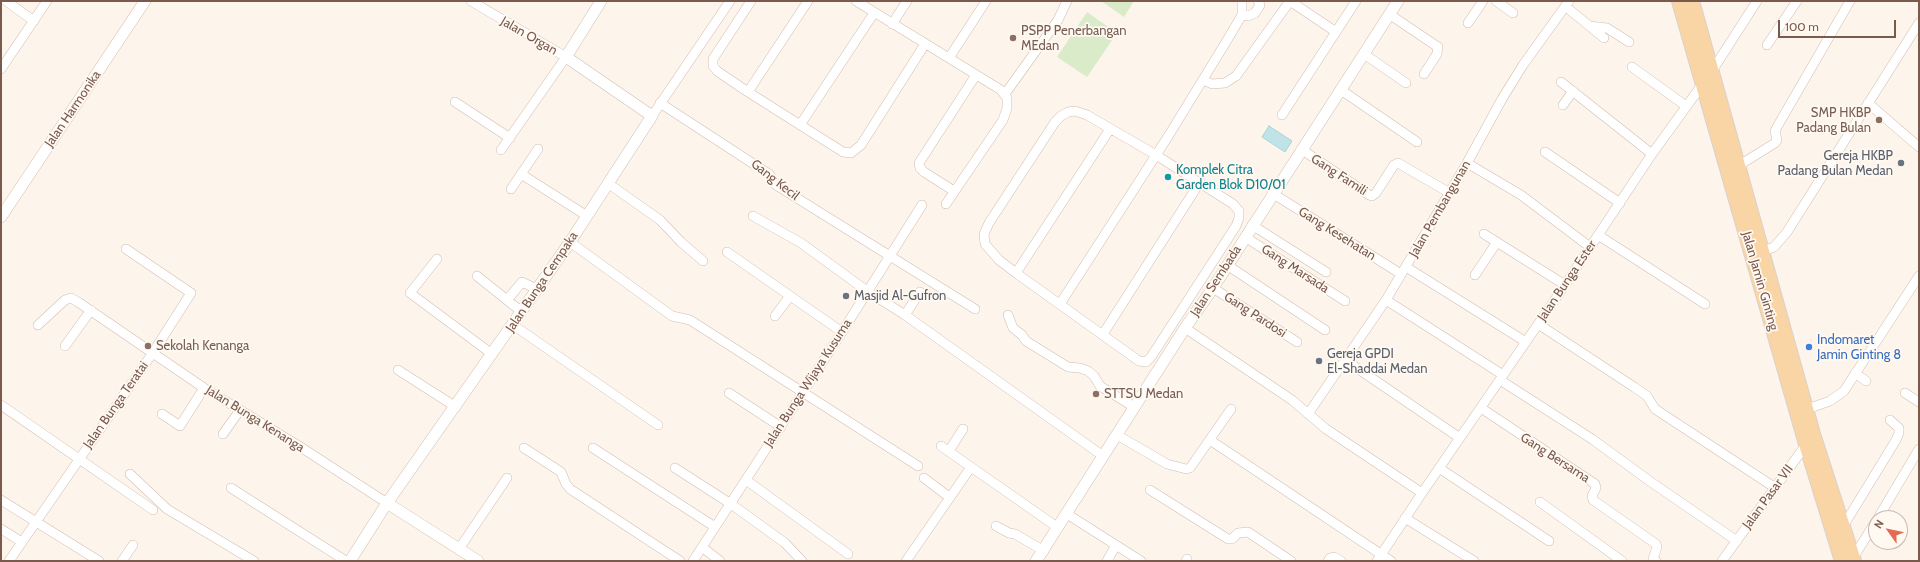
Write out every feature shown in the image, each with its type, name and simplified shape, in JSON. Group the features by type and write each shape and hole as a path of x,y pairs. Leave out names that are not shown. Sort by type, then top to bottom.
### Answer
{"main road":[{"name":"Jalan Jamin Ginting","path":"1679,1 1702,84 1810,439 1850,560"},
{"name":"Jalan Jamin Ginting","path":"1692,1 1807,409 1810,439 1844,525 1850,560"}],"street":[{"path":"6,1 34,21"},
{"path":"1,69 47,1"},
{"name":"Jalan Harmonika","path":"1,217 145,1"},
{"name":"Jalan Organ","path":"471,1 566,57"},
{"path":"501,150 566,57 601,1"},
{"name":"Jalan Bunga Cempaka","path":"350,561 387,504 570,242 660,103 730,1"},
{"path":"751,1 712,62 716,71 843,152 855,151 861,145 925,44"},
{"path":"748,92 808,1"},
{"path":"856,1 1005,94 1008,103 1003,120 946,204"},
{"path":"892,24 907,1"},
{"path":"949,58 986,1"},
{"path":"1005,94 1058,20 1067,1"},
{"path":"1060,304 1203,80 1242,15 1242,1"},
{"path":"1242,15 1248,16 1255,12 1260,5 1258,1"},
{"path":"1203,80 1212,84 1226,83 1236,76 1290,1 1336,32"},
{"path":"1282,115 1356,1"},
{"name":"Jalan Sembada","path":"1036,561 1044,551 1057,527 1067,514 1185,328 1213,288 1272,193 1398,1"},
{"path":"1468,23 1483,1"},
{"path":"1496,1 1513,13"},
{"name":"Jalan Bunga Ester","path":"1379,558 1565,285 1652,154 1712,71 1757,1"},
{"path":"1738,166 1775,143 1777,140 1775,131 1777,127 1850,1"},
{"path":"1767,46 1795,2"},
{"path":"1567,4 1588,26 1604,38"},
{"name":"Jalan Pembangunan","path":"1308,414 1386,300 1450,193 1502,98 1523,65 1567,4"},
{"path":"800,125 874,13"},
{"path":"1389,14 1438,47 1437,54 1424,74"},
{"path":"1763,251 1774,247 1787,232 1919,23"},
{"path":"1588,26 1607,28 1629,42"},
{"path":"1364,54 1406,83"},
{"path":"566,57 652,116"},
{"path":"1632,67 1686,106"},
{"path":"954,191 924,172 920,168 919,163 976,75"},
{"path":"1561,82 1652,154"},
{"path":"1341,90 1417,142"},
{"path":"1563,105 1573,91"},
{"path":"455,102 510,138"},
{"name":"Gang Kecil","path":"660,103 769,174 776,185 889,257 975,309"},
{"path":"1868,103 1919,147"},
{"path":"1075,111 1087,115 1156,154 1236,207 1240,215 1236,226 1148,360 1144,362 1139,361 1103,334 1016,274 988,249 984,239 984,234 989,223 1055,122 1068,112 1075,111"},
{"path":"1016,274 1110,129"},
{"path":"512,189 538,149"},
{"name":"Gang Famili","path":"1301,150 1369,196 1376,193 1397,163 1450,193"},
{"path":"1544,152 1620,203"},
{"path":"1467,163 1521,195 1590,247"},
{"path":"521,174 587,216"},
{"path":"1103,334 1200,182"},
{"path":"608,184 660,220 681,242 703,261"},
{"name":"Gang Kesehatan","path":"1272,193 1526,342"},
{"name":"Jalan Bunga Wijaya Kusuma","path":"693,561 781,427 922,205"},
{"path":"753,216 801,244 867,291 905,315 1103,456"},
{"path":"1252,225 1326,272"},
{"path":"1484,234 1565,285"},
{"path":"1598,235 1705,304"},
{"name":"Gang Marsada","path":"1245,237 1345,301"},
{"path":"570,242 672,316 690,320 918,466"},
{"path":"1475,275 1497,242"},
{"name":"Jalan Bunga Teratai","path":"9,561 78,458 152,354 191,293 126,249"},
{"path":"727,252 842,332"},
{"path":"437,259 410,293 492,354"},
{"path":"1227,265 1325,330"},
{"path":"477,276 522,312"},
{"path":"1807,409 1830,401 1839,396 1919,276"},
{"path":"507,300 522,282 538,289"},
{"name":"Gang Pardosi","path":"1213,288 1297,342"},
{"path":"905,315 920,292"},
{"path":"775,316 790,296"},
{"name":"Jalan Bunga Kenanga","path":"38,325 65,300 70,298 91,310 152,354 204,388 304,449 387,504 478,561"},
{"path":"1386,300 1502,377 1737,541"},
{"path":"65,346 91,310"},
{"path":"1008,315 1013,328 1022,335 1026,341 1068,367 1080,368 1088,371 1094,376 1100,386 1134,407"},
{"path":"1538,324 1647,396 1655,409 1774,487"},
{"path":"513,325 658,425"},
{"path":"1185,328 1292,400 1326,429 1422,493"},
{"path":"1345,360 1460,438"},
{"path":"398,370 456,407"},
{"path":"1855,373 1866,381"},
{"path":"162,414 180,426 204,388"},
{"path":"730,393 781,427"},
{"path":"1905,393 1919,402"},
{"path":"1,405 153,510"},
{"name":"Gang Bersama","path":"1481,408 1595,484 1597,487 1592,496 1593,500 1656,544 1658,547 1653,559 1656,561"},
{"path":"1117,435 1167,464 1184,470 1190,468 1231,409"},
{"path":"223,434 240,410"},
{"path":"1844,525 1896,440 1899,433 1899,428 1890,420"},
{"path":"963,429 945,449 1057,527"},
{"name":"Jalan Pasar VII","path":"1722,561 1810,439"},
{"path":"1210,440 1379,558 1391,561"},
{"path":"524,448 561,472 570,489 680,561"},
{"path":"593,448 715,527"},
{"path":"1883,510 1919,449"},
{"path":"906,561 971,467"},
{"path":"675,468 731,504 785,543 802,561"},
{"path":"1439,468 1548,541"},
{"path":"130,474 167,509 254,561"},
{"path":"459,549 507,478"},
{"path":"924,478 949,497"},
{"path":"746,480 848,554"},
{"path":"231,488 346,561"},
{"path":"1150,490 1228,539 1232,539 1238,533 1248,532 1291,561"},
{"path":"1,500 99,561"},
{"path":"1540,502 1622,561"},
{"path":"1067,514 1141,561"},
{"path":"1405,518 1474,561"},
{"path":"996,526 1009,533 1015,534 1044,551"},
{"path":"1,529 22,542"},
{"path":"1850,560 1868,533"},
{"path":"122,561 133,545"},
{"path":"1107,561 1116,545"},
{"path":"702,547 720,561"},
{"path":"1328,561 1330,558 1334,557 1341,561"}],"green space":[{"path":"1101,1 1134,1 1124,17"},
{"path":"1087,12 1117,33 1087,77 1057,57"}],"water":[{"path":"1269,126 1292,141 1285,152 1262,137"}],"place":[{"name":"PSPP Penerbangan MEdan","path":"1013,38"},
{"name":"SMP HKBP Padang Bulan","path":"1879,120"},
{"name":"Gereja HKBP Padang Bulan Medan","path":"1901,163"},
{"name":"Komplek Citra Garden Blok D10/01","path":"1168,177"},
{"name":"Masjid Al-Gufron","path":"846,296"},
{"name":"Sekolah Kenanga","path":"148,346"},
{"name":"Indomaret Jamin Ginting 8","path":"1809,347"},
{"name":"Gereja GPDI El-Shaddai Medan","path":"1319,361"},
{"name":"STTSU Medan","path":"1096,394"}]}
